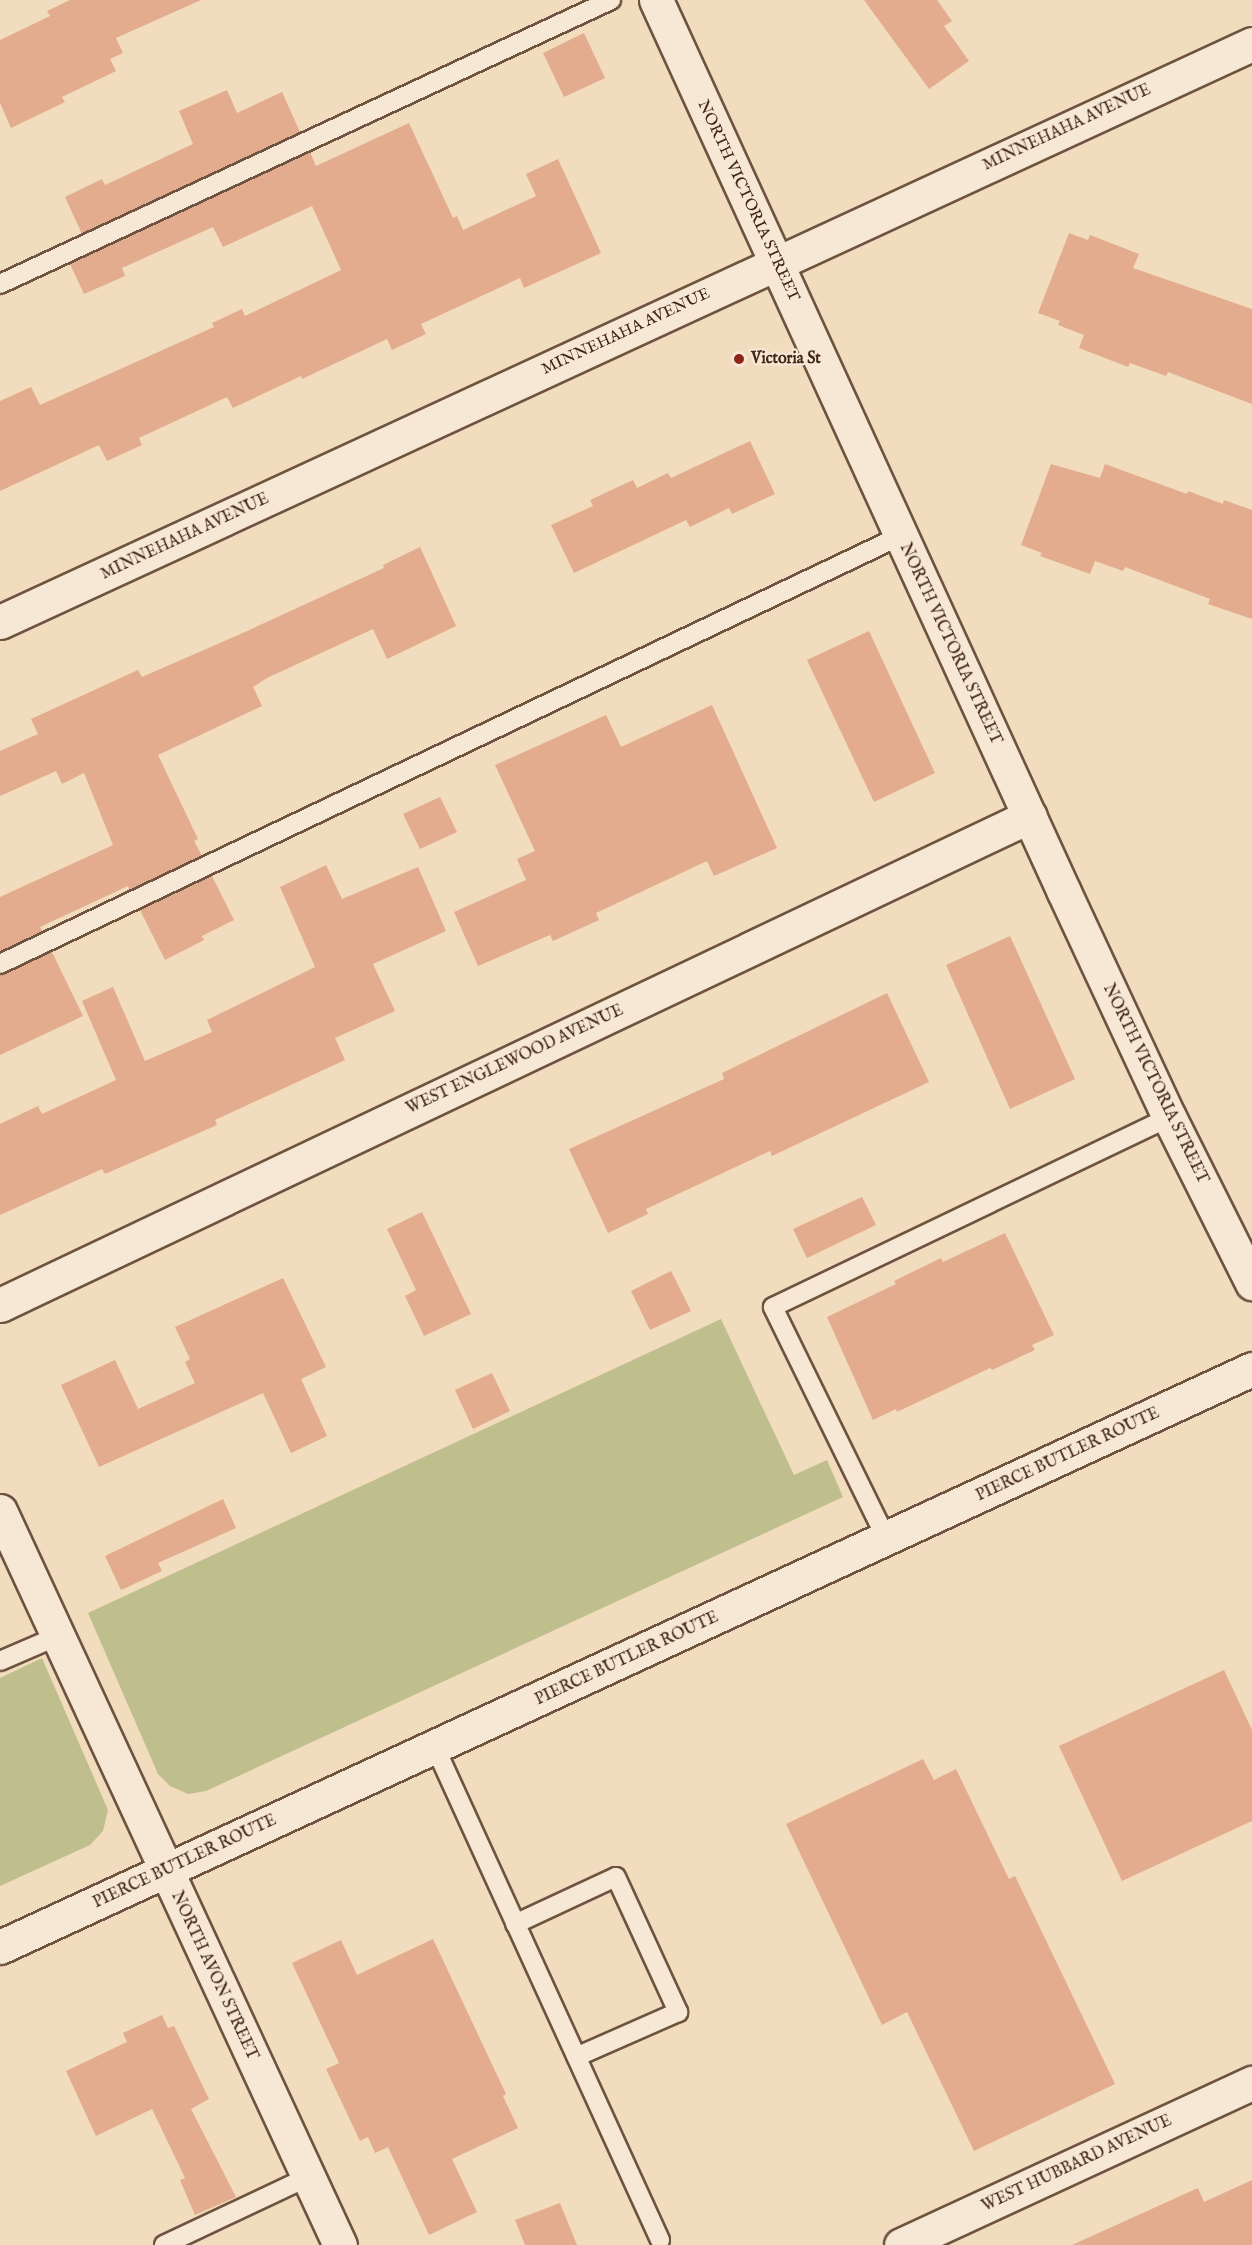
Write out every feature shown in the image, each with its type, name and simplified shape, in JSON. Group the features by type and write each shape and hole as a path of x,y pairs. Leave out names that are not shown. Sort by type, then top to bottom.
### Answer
{"street":[{"name":"NORTH VICTORIA STREET","path":"656,0 900,536 1169,1117 1252,1283"},
{"name":"MINNEHAHA AVENUE","path":"0,622 1252,44"},
{"name":"WEST ENGLEWOOD AVENUE","path":"0,1305 1030,816"},
{"name":"PIERCE BUTLER ROUTE","path":"0,1947 887,1540 1252,1369"},
{"name":"NORTH AVON STREET","path":"0,1511 340,2245"},
{"name":"WEST HUBBARD AVENUE","path":"901,2245 1252,2084"}],"lane":[{"path":"0,284 611,0"},
{"path":"0,964 900,536"},
{"path":"887,1540 773,1307 1169,1117"},
{"path":"0,1661 58,1636"},
{"path":"435,1747 660,2240"},
{"path":"515,1924 616,1877 678,2012 576,2057"},
{"path":"164,2245 308,2177"}],"green space":[{"path":"721,1319 794,1475 827,1460 843,1497 206,1791 188,1794 170,1786 158,1774 88,1613"},
{"path":"42,1658 108,1810 103,1831 90,1845 0,1886 0,1678"}],"building":[{"path":"70,0 201,0 116,38 123,53 110,59 116,71 62,97 65,102 11,128 0,103 0,40 50,16 47,11"},
{"path":"864,0 937,0 952,21 944,26 969,61 929,89"},
{"path":"584,33 605,78 564,97 543,53"},
{"path":"227,90 237,113 282,92 300,132 82,234 65,197 102,179 105,185 193,144 179,111"},
{"path":"409,123 453,218 457,216 463,230 536,196 526,174 558,159 601,253 524,288 520,278 421,324 426,334 392,350 387,339 233,408 227,397 139,438 142,445 107,461 99,445 0,491 0,401 31,387 40,405 214,327 212,323 242,309 245,316 341,270 312,206 223,247 213,227 122,268 125,276 84,294 70,264 310,152 316,166"},
{"path":"1069,233 1088,240 1090,235 1139,254 1133,268 1252,309 1252,404 1168,372 1166,376 1130,363 1128,367 1079,348 1084,335 1058,325 1060,321 1038,313"},
{"path":"750,441 775,494 732,514 729,508 690,527 686,520 574,573 551,525 593,506 590,500 633,480 637,488 668,473 671,478"},
{"path":"1051,464 1100,478 1105,464 1187,494 1188,491 1223,504 1224,500 1252,510 1252,619 1208,604 1210,599 1125,567 1123,571 1095,561 1090,574 1040,556 1042,553 1021,545"},
{"path":"420,547 456,626 387,659 373,629 267,678 253,687 262,706 158,755 198,839 194,841 202,856 129,890 128,886 40,927 42,931 0,952 0,897 113,845 84,773 62,784 56,771 0,796 0,751 38,734 31,719 138,670 142,677 245,632 384,568 383,565"},
{"path":"869,631 935,773 874,802 807,660"},
{"path":"712,705 777,848 714,876 707,861 596,913 599,920 553,941 550,935 478,966 454,912 526,880 517,859 535,851 495,765 606,715 621,747"},
{"path":"440,797 457,832 420,849 403,814"},
{"path":"326,865 342,899 418,867 446,931 373,964 395,1011 335,1038 345,1060 215,1120 217,1125 105,1174 102,1169 0,1215 0,1124 38,1106 42,1114 116,1080 82,1001 113,987 145,1061 212,1032 207,1020 315,967 280,887"},
{"path":"212,876 234,920 202,936 204,940 165,960 140,910"},
{"path":"1010,936 1075,1079 1010,1109 946,965"},
{"path":"52,952 83,1016 0,1055 0,975"},
{"path":"887,993 929,1082 772,1156 770,1151 646,1209 648,1214 608,1233 569,1149 724,1079 722,1073"},
{"path":"862,1197 876,1225 807,1258 793,1229"},
{"path":"422,1212 471,1314 424,1336 405,1296 416,1290 387,1229"},
{"path":"1005,1233 1054,1335 1032,1345 1035,1350 992,1370 990,1368 897,1412 896,1409 873,1420 827,1317 896,1284 894,1281 941,1258 943,1262"},
{"path":"671,1271 691,1311 650,1330 631,1291"},
{"path":"283,1278 326,1367 301,1379 327,1436 291,1453 263,1393 99,1467 61,1385 115,1360 138,1409 195,1383 185,1362 190,1359 175,1327"},
{"path":"492,1373 510,1411 473,1429 455,1390"},
{"path":"223,1499 236,1528 158,1563 162,1571 121,1590 105,1556"},
{"path":"1224,1670 1252,1730 1252,1821 1122,1881 1059,1746"},
{"path":"923,1759 934,1780 956,1769 1009,1879 1015,1876 1115,2084 974,2151 907,2012 882,2025 786,1824"},
{"path":"433,1939 506,2094 503,2096 518,2128 452,2159 477,2212 429,2235 388,2147 375,2153 368,2137 360,2141 326,2069 339,2063 292,1963 341,1940 357,1975"},
{"path":"162,2015 168,2028 174,2026 209,2099 191,2109 236,2197 195,2215 180,2180 185,2178 152,2109 96,2136 66,2071 127,2042 123,2033"},
{"path":"1252,2180 1252,2245 1072,2245 1198,2188 1204,2202"},
{"path":"560,2203 577,2245 525,2245 515,2220"}],"place":[{"name":"Victoria St","path":"739,359"}]}
